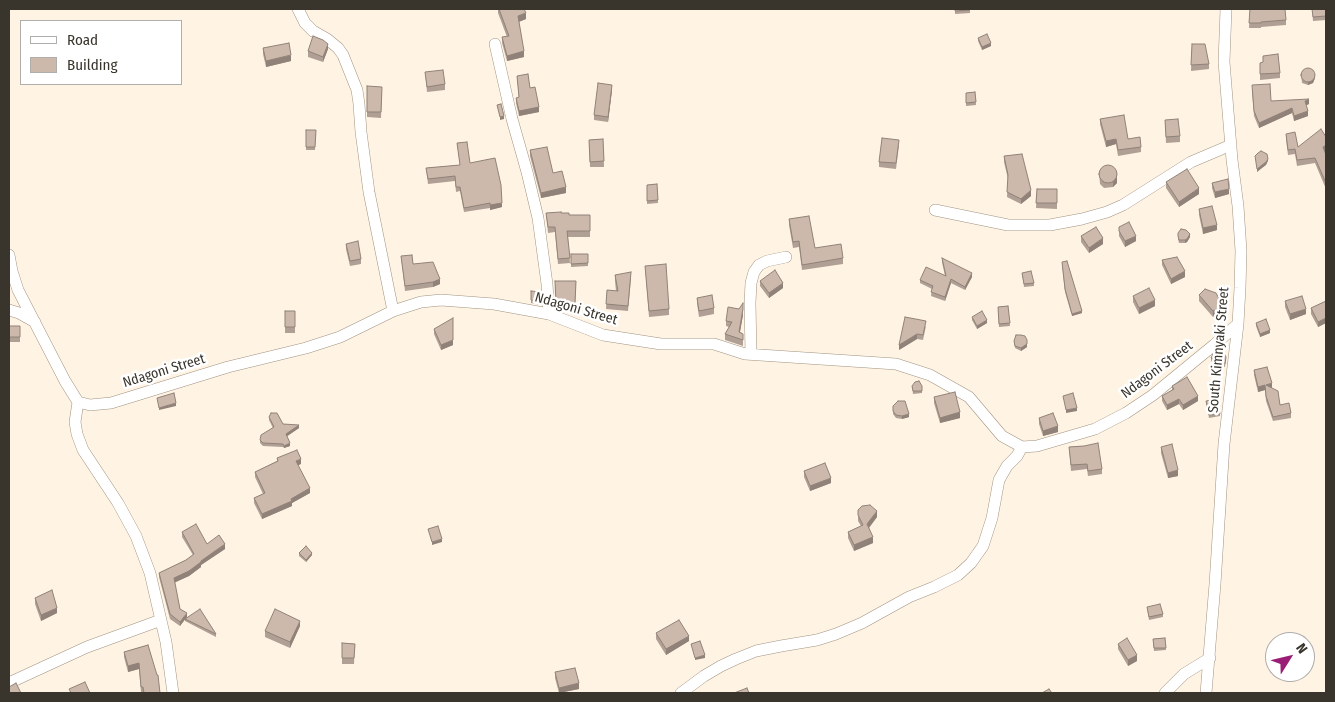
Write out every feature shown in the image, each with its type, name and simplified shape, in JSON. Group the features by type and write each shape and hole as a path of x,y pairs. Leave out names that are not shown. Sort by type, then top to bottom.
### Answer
{"street":[{"path":"298,9 305,23 313,31 338,48 357,90 366,173 393,311"},
{"name":"South Kimnyaki Street","path":"1206,693 1224,444 1238,324 1240,288 1238,206 1224,55 1226,9"},
{"path":"495,44 512,120 538,218 550,314"},
{"path":"935,210 1008,225 1050,226 1082,219 1115,209 1191,162 1231,145"},
{"path":"9,255 18,290 78,402 75,422 83,450 118,503 136,536 150,572 166,642 173,693"},
{"path":"751,354 750,303 751,283 754,272 759,265 767,261 786,257"},
{"name":"Ndagoni Street","path":"78,402 90,405 111,403 228,367 340,338 393,311 421,302 441,300 494,304 550,314 603,335 661,344 714,344 745,354 896,364 930,375 969,397 1002,436 1022,447 1037,446 1095,430 1126,413 1153,395 1238,324"},
{"path":"9,310 19,313 34,322"},
{"path":"681,693 704,676 736,659 756,651 817,640 836,634 909,597 958,575 983,546 992,518 999,480 1022,447"},
{"path":"11,682 87,647 161,620"},
{"path":"1165,693 1184,674 1210,658"}],"building":[{"path":"499,9 524,9 526,13 518,16 524,51 507,56 502,37 509,36"},
{"path":"955,9 970,9 970,10 955,11"},
{"path":"1250,9 1285,9 1286,20 1249,23"},
{"path":"1312,9 1326,9 1326,16 1313,17"},
{"path":"987,34 991,43 982,47 978,38"},
{"path":"313,36 328,44 323,57 308,51"},
{"path":"289,43 291,55 266,61 263,48"},
{"path":"1192,44 1205,44 1209,64 1191,65"},
{"path":"1278,54 1280,73 1260,74 1260,63 1263,62 1263,56"},
{"path":"1308,68 1313,70 1315,75 1313,80 1308,82 1303,80 1301,75 1303,70"},
{"path":"443,70 445,84 427,87 425,72"},
{"path":"528,74 530,88 535,87 539,107 519,111 516,98 519,97 517,76"},
{"path":"598,83 612,85 608,117 594,115"},
{"path":"1270,84 1271,101 1309,99 1305,101 1308,111 1294,116 1292,108 1259,123 1254,111 1252,85"},
{"path":"367,86 382,87 381,112 367,112"},
{"path":"975,92 976,102 966,103 966,93"},
{"path":"501,104 504,116 500,117 497,105"},
{"path":"1124,115 1128,139 1140,137 1141,147 1118,150 1116,139 1106,141 1100,119"},
{"path":"1178,119 1180,136 1166,137 1165,120"},
{"path":"1321,129 1326,137 1326,145 1323,147 1326,155 1326,183 1315,158 1297,160 1295,149 1288,150 1286,134 1295,132 1298,147"},
{"path":"306,130 316,130 315,147 306,147"},
{"path":"882,138 899,140 896,163 879,162"},
{"path":"603,139 604,161 590,162 589,140"},
{"path":"467,142 470,163 495,158 501,185 502,203 490,205 490,203 464,208 460,187 456,187 455,176 428,179 426,168 460,165 457,143"},
{"path":"547,147 553,173 562,171 566,187 541,193 530,150"},
{"path":"1261,151 1267,154 1268,159 1257,169 1255,156"},
{"path":"1022,154 1031,190 1021,199 1007,192 1008,175 1004,156"},
{"path":"1108,165 1114,168 1117,174 1114,180 1108,183 1102,180 1099,174 1102,168"},
{"path":"1187,169 1199,188 1179,202 1166,182"},
{"path":"1228,179 1229,189 1215,192 1212,183"},
{"path":"657,184 658,200 647,201 647,185"},
{"path":"1037,189 1057,189 1057,203 1036,203"},
{"path":"1212,206 1217,225 1203,228 1199,209"},
{"path":"546,213 569,213 569,215 590,215 590,231 567,231 570,258 558,259 555,227 548,227"},
{"path":"809,216 815,248 841,244 843,258 802,265 799,241 793,242 789,219"},
{"path":"1129,222 1136,236 1125,241 1119,231 1119,227"},
{"path":"1096,227 1103,238 1089,248 1081,236"},
{"path":"1181,229 1186,230 1190,234 1185,240 1179,240 1178,233"},
{"path":"358,241 361,259 350,261 346,244"},
{"path":"571,254 588,254 588,263 571,264"},
{"path":"412,255 413,264 433,262 440,279 433,282 405,286 401,256"},
{"path":"1177,257 1185,271 1171,279 1162,260"},
{"path":"942,258 972,273 965,287 951,279 945,297 931,292 933,286 920,280 926,267 946,276"},
{"path":"1067,261 1082,311 1072,314 1065,289 1062,262"},
{"path":"666,264 669,309 649,311 645,266"},
{"path":"775,270 783,283 769,293 760,281"},
{"path":"1031,271 1034,283 1024,284 1022,273"},
{"path":"631,272 628,306 606,304 607,290 618,291 615,275"},
{"path":"555,281 576,281 575,303 556,303"},
{"path":"1149,288 1155,300 1139,308 1133,296"},
{"path":"1205,289 1216,293 1223,306 1213,311 1199,295"},
{"path":"531,291 540,292 541,302 531,300"},
{"path":"712,295 714,308 699,311 697,298"},
{"path":"1302,296 1306,309 1290,314 1285,301"},
{"path":"1326,301 1326,318 1318,322 1311,308"},
{"path":"743,303 739,332 743,334 743,340 725,334 732,322 726,321 728,307 739,309"},
{"path":"1008,306 1010,323 999,324 998,307"},
{"path":"285,311 295,311 295,327 285,327"},
{"path":"982,311 987,320 977,326 972,317"},
{"path":"905,317 926,321 923,335 917,334 899,345"},
{"path":"453,318 453,340 441,345 434,329"},
{"path":"1266,319 1270,330 1260,334 1256,323"},
{"path":"9,326 20,326 20,337 9,337"},
{"path":"1016,335 1025,336 1027,344 1021,348 1015,346"},
{"path":"1219,348 1226,357 1225,364 1211,358"},
{"path":"1267,367 1272,383 1266,385 1278,391 1280,405 1289,403 1291,413 1273,417 1266,396 1265,385 1258,387 1254,370"},
{"path":"1187,377 1198,396 1183,405 1179,399 1167,405 1162,396 1174,389 1172,386"},
{"path":"919,381 922,391 913,391 912,386 915,382"},
{"path":"955,392 960,412 940,418 934,397"},
{"path":"174,393 176,403 159,408 157,398"},
{"path":"1073,393 1077,408 1066,410 1063,396"},
{"path":"1217,399 1220,414 1209,415 1206,401"},
{"path":"898,401 905,401 909,414 896,415 893,411 893,406"},
{"path":"271,413 277,413 283,424 299,425 286,434 290,443 284,446 283,444 263,443 260,440 261,435 274,427 269,417"},
{"path":"1053,413 1058,426 1043,431 1039,418"},
{"path":"1098,443 1102,469 1088,471 1087,464 1071,465 1069,447"},
{"path":"1172,444 1178,470 1168,473 1161,447"},
{"path":"297,450 301,459 296,461 310,488 291,499 292,501 262,514 254,498 265,493 255,472 278,461 277,458"},
{"path":"825,463 831,478 810,486 804,471"},
{"path":"870,505 877,511 867,524 873,537 854,545 848,532 863,525 858,515 858,510 862,506"},
{"path":"196,524 207,544 219,535 225,544 189,571 174,578 180,609 187,613 180,622 170,614 159,573 194,554 182,532"},
{"path":"438,526 442,539 432,542 428,529"},
{"path":"306,546 312,553 306,560 299,553"},
{"path":"52,590 57,608 41,615 35,598"},
{"path":"1160,604 1163,614 1149,617 1147,607"},
{"path":"200,609 216,634 185,619"},
{"path":"275,609 300,621 290,642 265,631"},
{"path":"679,620 689,636 666,649 656,633"},
{"path":"1127,638 1137,655 1128,660 1118,644"},
{"path":"1165,638 1166,648 1154,648 1153,639"},
{"path":"700,641 705,655 695,658 691,644"},
{"path":"342,643 355,644 354,658 342,658"},
{"path":"148,645 158,675 160,693 144,693 143,687 141,687 139,663 128,666 124,652"},
{"path":"575,668 579,683 559,688 555,672"},
{"path":"85,682 90,693 71,693 69,689"},
{"path":"16,683 21,693 9,693 9,687"},
{"path":"747,688 749,693 734,693"},
{"path":"1049,689 1052,693 1042,693"}]}
